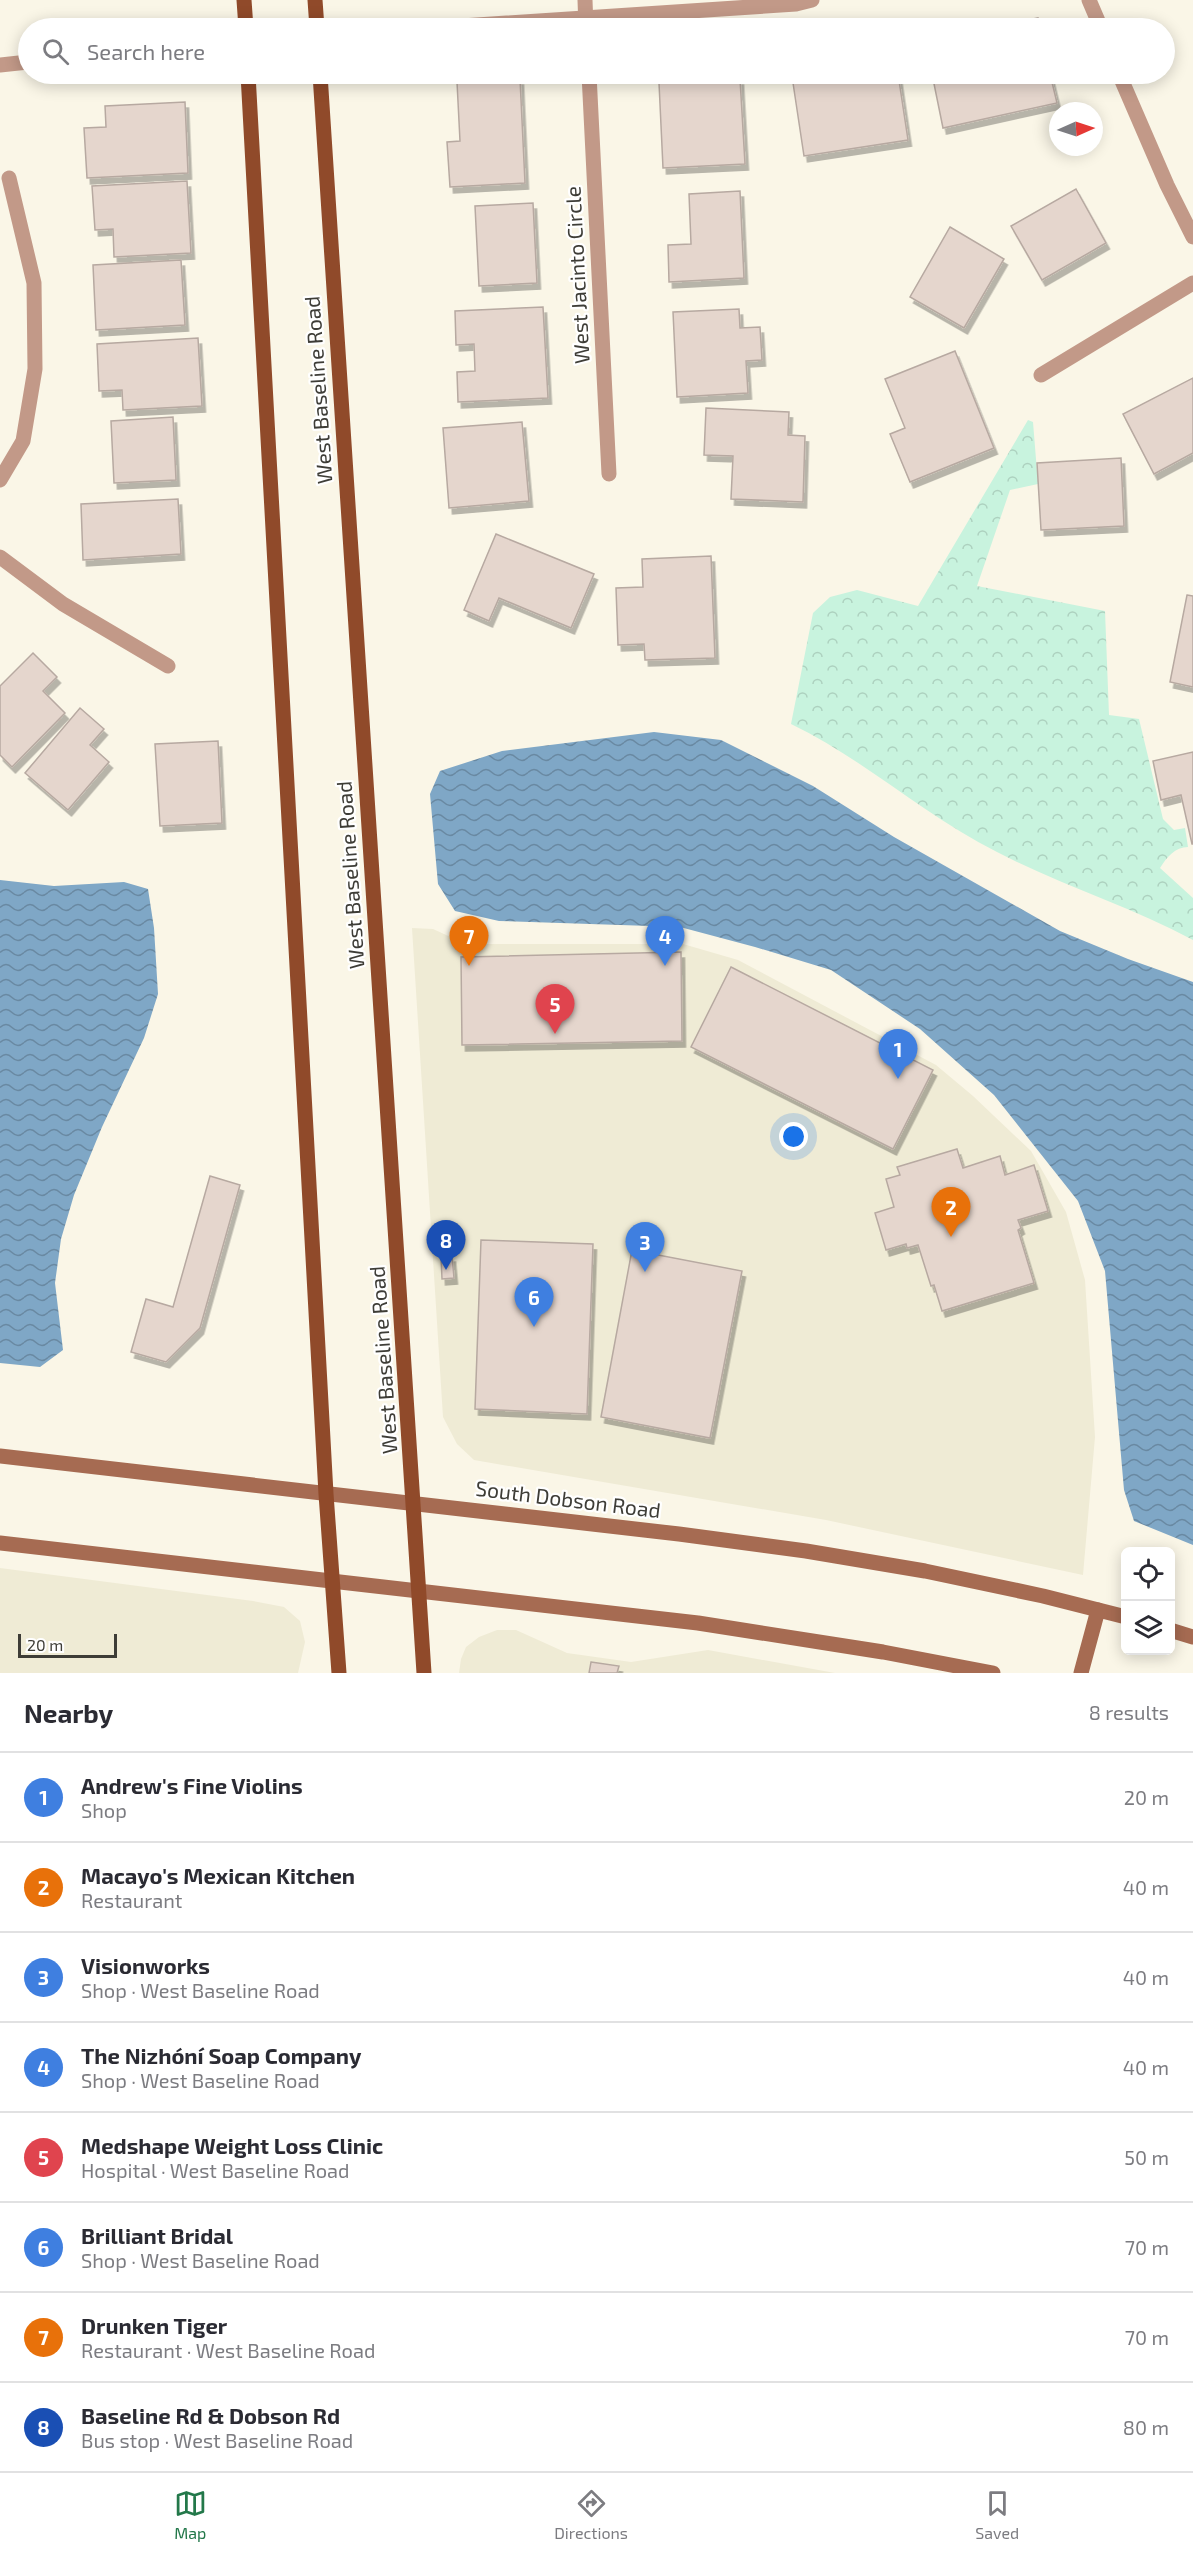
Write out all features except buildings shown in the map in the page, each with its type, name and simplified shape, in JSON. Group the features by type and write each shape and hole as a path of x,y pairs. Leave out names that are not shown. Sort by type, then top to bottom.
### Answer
{"main road":[{"path":"244,0 245,18"},
{"path":"315,0 316,18"},
{"path":"249,84 326,1494 339,1673"},
{"name":"West Baseline Road","path":"321,84 424,1673"},
{"name":"South Dobson Road","path":"0,1456 807,1551 925,1571 1121,1616"},
{"path":"0,1543 698,1623 883,1652 993,1673"},
{"path":"1081,1673 1098,1610"},
{"path":"1175,1632 1193,1637"}],"street":[{"path":"585,0 586,18"},
{"path":"641,18 796,4 812,0"},
{"path":"1089,0 1097,18"},
{"path":"0,65 18,63"},
{"name":"West Jacinto Circle","path":"590,84 609,474"},
{"path":"1123,84 1193,237"},
{"path":"0,480 23,441 35,369 34,283 9,178"},
{"path":"1041,375 1193,283"},
{"path":"0,557 63,604 168,666"}],"shaded area":[{"path":"412,928 433,929 466,944 683,944 738,960 936,1065 973,1096 1031,1151 1066,1212 1085,1280 1095,1437 1083,1575 826,1520 474,1460 457,1444 443,1417"},
{"path":"0,1568 284,1607 300,1621 305,1642 298,1673 0,1673"},
{"path":"497,1630 516,1630 567,1653 631,1662 708,1650 835,1673 459,1673 466,1647 479,1637"}],"green space":[{"path":"1028,420 1033,422 1038,484 1010,490 977,586 1105,611 1109,715 1139,719 1163,819 1174,830 1185,828 1188,847 1172,853 1160,868 1193,898 1193,940 1045,875 970,838 844,754 791,724 813,613 830,597 857,590 918,606"}],"water":[{"path":"654,732 721,740 813,786 894,837 1060,931 1193,982 1193,1545 1134,1521 1124,1490 1105,1271 1078,1201 994,1095 920,1029 831,970 680,927 499,921 455,911 438,884 430,794 440,771 502,751"},
{"path":"0,880 54,886 124,882 148,889 154,928 158,994 144,1038 102,1127 74,1195 61,1239 55,1283 63,1350 40,1367 0,1363"}],"place":[{"name":"Drunken Tiger","path":"469,966"},
{"name":"The Nizhóní Soap Company","path":"665,966"},
{"name":"Medshape Weight Loss Clinic","path":"555,1034"},
{"name":"Andrew's Fine Violins","path":"898,1079"},
{"name":"Macayo's Mexican Kitchen","path":"951,1237"},
{"name":"Baseline Rd & Dobson Rd","path":"446,1270"},
{"name":"Visionworks","path":"645,1272"},
{"name":"Brilliant Bridal","path":"534,1327"}]}
